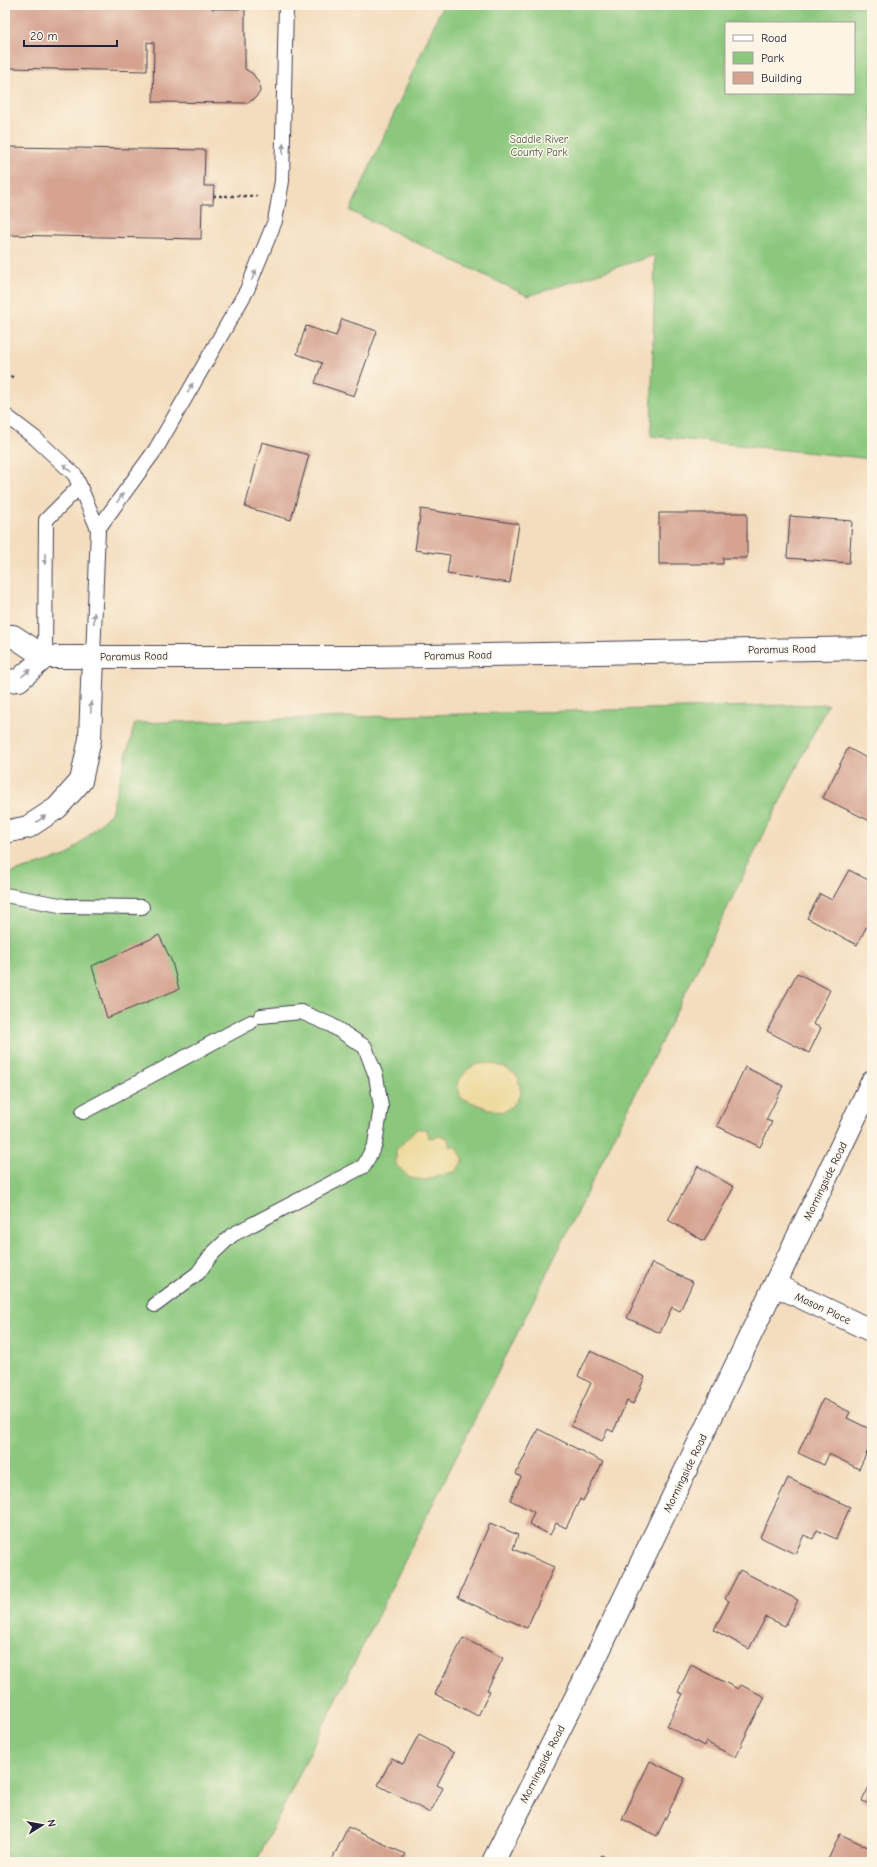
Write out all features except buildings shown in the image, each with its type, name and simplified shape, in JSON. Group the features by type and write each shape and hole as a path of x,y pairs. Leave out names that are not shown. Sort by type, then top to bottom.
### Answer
{"main road":[{"path":"5,636 13,636 45,657 19,680 5,680"},
{"name":"Paramus Road","path":"45,657 371,657 872,648"},
{"path":"5,832 28,827 57,808 81,781 90,739 93,657"},
{"name":"Morningside Road","path":"493,1862 594,1661 872,1082"},
{"name":"Mason Place","path":"775,1285 872,1331"}],"lane":[{"path":"98,529 156,449 247,290 275,221 282,181 286,5"},
{"path":"5,415 41,443 75,475 98,529 93,657"},
{"path":"45,657 46,520 80,486"},
{"path":"5,895 65,906 142,907"},
{"path":"83,1112 256,1019 301,1012 331,1025 365,1048 376,1076 381,1107 375,1144 364,1166 232,1235 212,1254 198,1273 155,1305"}],"path":[{"path":"213,196 260,196"},
{"path":"5,373 14,378"}],"green space":[{"name":"Saddle River County Park","path":"443,5 872,5 872,459 651,436 655,255 528,296 350,211"},
{"path":"828,704 256,1862 5,1862 5,873 11,873 68,855 111,813 135,723"}],"sand":[{"path":"488,1063 504,1067 518,1076 521,1094 515,1103 504,1112 491,1110 461,1098 457,1084 470,1068"},
{"path":"417,1129 427,1129 429,1138 441,1136 448,1138 449,1146 457,1147 464,1160 456,1171 426,1180 410,1178 396,1165 396,1150"}]}
